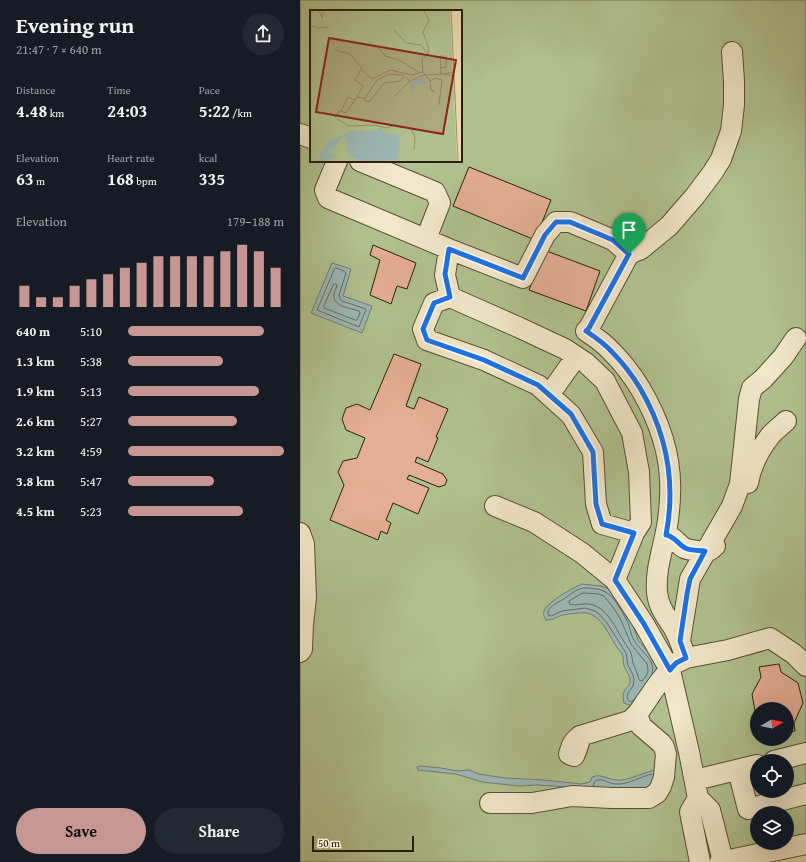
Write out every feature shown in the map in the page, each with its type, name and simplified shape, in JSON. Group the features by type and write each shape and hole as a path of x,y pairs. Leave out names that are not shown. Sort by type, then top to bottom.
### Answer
{"street":[{"path":"683,650 659,603 657,592 659,566 666,535 670,494 670,484 663,441 658,425 646,399 624,365 612,351 586,331 629,254 641,249 669,226 695,196 721,159 731,131 734,105 732,52"},
{"path":"300,134 310,138"},
{"path":"337,162 325,190 328,198 449,249 523,278 545,235 556,222 570,222 613,240 629,254"},
{"path":"362,162 435,192 440,203 426,239"},
{"path":"449,249 445,274 450,297"},
{"path":"615,580 634,533 641,522 639,472 632,433 605,381 586,363 565,349 524,330 450,297 434,303 423,329 427,340 484,360 538,385 571,414 593,452 596,504 602,524 634,533"},
{"path":"580,736 629,721 635,717 640,712 653,691 676,663 683,650 690,579 732,506 740,484 749,399 752,388 763,379 796,338"},
{"path":"549,395 576,357"},
{"path":"666,535 684,548 691,550 710,550 717,544 724,535 743,500 754,462 761,449 770,436 786,421"},
{"path":"495,506 534,522 582,553 615,580 644,624 670,670 697,789 710,810 722,862 806,844"},
{"path":"300,533 304,544 306,598 302,649 300,652"},
{"path":"683,650 728,650 770,638 794,654 806,666"},
{"path":"490,803 532,803 572,796 648,798 657,793 664,777 666,754 664,747 641,726 639,720 635,717"},
{"path":"794,756 806,753"},
{"path":"700,862 690,812 697,789 738,770 750,767"},
{"path":"738,770 748,809 806,794"}],"green space":[{"path":"300,0 806,0 806,838 794,841 794,806 750,806 750,850 753,850 698,862 300,862"}],"water":[{"path":"332,263 351,269 343,296 372,306 362,333 311,313"},
{"path":"582,584 601,586 609,589 632,622 638,640 656,660 658,669 632,706 624,703 623,698 624,692 630,684 630,679 624,666 623,656 600,621 592,615 586,613 575,613 549,620 546,620 544,617 544,611 550,604"},
{"path":"421,766 457,771 469,770 479,774 505,778 581,784 590,782 592,777 596,776 602,776 613,780 622,780 656,770 650,792 537,785 519,786 482,782 456,774 418,770 417,767"}],"building":[{"path":"469,167 551,200 535,240 453,206"},
{"path":"373,245 416,263 407,289 397,286 391,304 370,295 380,260 370,255"},
{"path":"544,250 600,271 586,311 529,290"},
{"path":"394,354 421,364 406,406 414,409 419,397 448,409 436,437 438,438 428,462 417,457 415,462 443,474 447,480 445,485 439,487 409,475 407,479 429,488 418,514 393,503 386,520 391,523 387,534 381,531 378,540 330,520 344,485 338,472 343,461 357,458 365,438 346,430 342,419 346,408 357,404 370,410"},
{"path":"779,664 781,672 798,683 803,703 794,723 794,702 753,702 752,694 761,677 759,667"}],"route":[{"path":"556,222 570,222 613,240 629,254 586,331 612,351 624,365 646,399 658,425 666,454 670,484 666,535 669,535 684,548 705,551 690,579 687,594 680,641 686,658 676,663 670,670 644,624 615,580 634,533 602,524 596,504 593,452 571,414 538,385 484,360 427,340 423,329 434,303 450,297 445,274 449,249 523,278 545,235 556,222"}]}
